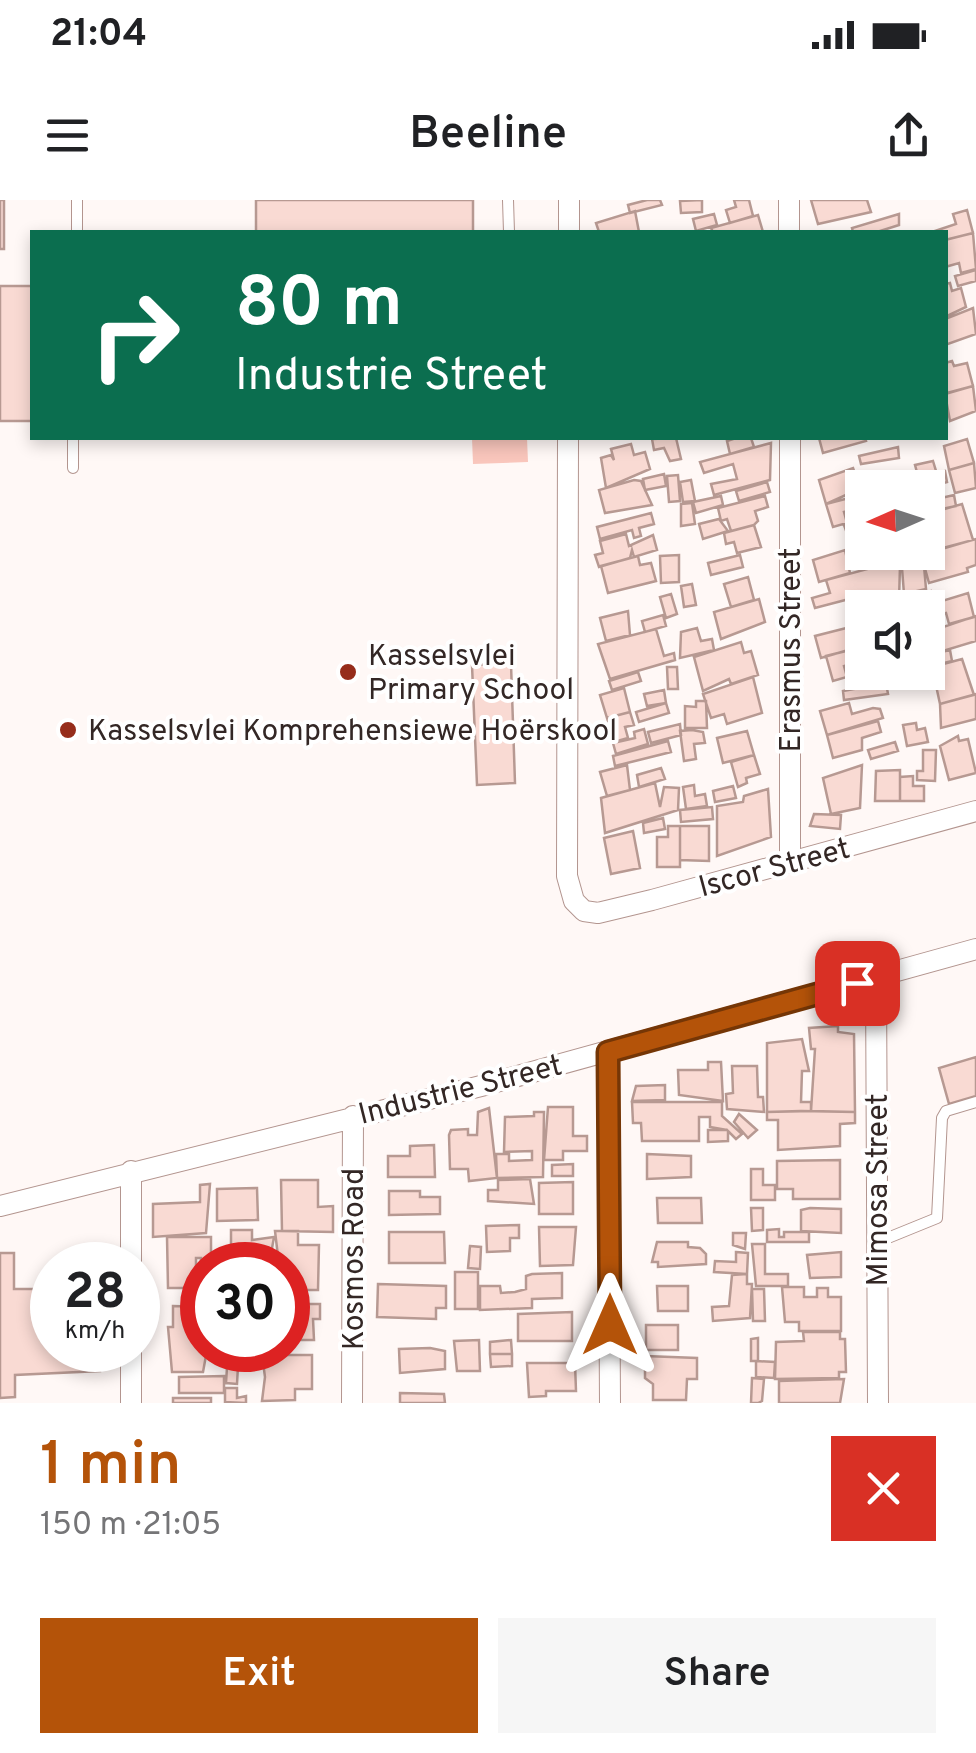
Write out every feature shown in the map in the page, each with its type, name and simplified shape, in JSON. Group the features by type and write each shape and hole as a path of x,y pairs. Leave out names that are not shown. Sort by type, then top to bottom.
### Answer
{"street":[{"path":"569,200 569,230"},
{"path":"789,200 789,230"},
{"name":"Iscor Street","path":"568,440 567,876 574,900 584,911 598,912 976,812"},
{"name":"Erasmus Street","path":"790,440 790,863"},
{"name":"Industrie Street","path":"0,1206 608,1052 976,950"},
{"name":"Mimosa Street","path":"876,978 878,1403"},
{"path":"608,1052 610,1403"},
{"name":"Kosmos Road","path":"352,1403 353,1116"},
{"path":"131,1172 131,1242"},
{"path":"131,1372 131,1403"}],"lane":[{"path":"77,200 77,230"},
{"path":"508,200 509,230"},
{"path":"72,468 73,440"},
{"path":"877,1242 937,1218 942,1118 946,1111 976,1102"}],"shaded area":[{"path":"472,440 527,440 528,462 473,464"}],"building":[{"path":"0,200 4,200 4,249 0,249"},
{"path":"256,200 473,200 473,230 256,230"},
{"path":"660,200 662,205 630,213 628,205"},
{"path":"702,200 702,212 681,213 680,201"},
{"path":"734,200 749,200 753,216 730,223 726,210 736,207"},
{"path":"811,200 867,200 871,212 818,224"},
{"path":"967,210 973,233 948,239 948,230 938,230 956,224 953,214"},
{"path":"635,211 639,230 598,230 596,223"},
{"path":"714,214 717,225 696,230 693,219"},
{"path":"899,214 899,225 883,230 852,228"},
{"path":"758,215 762,230 712,230"},
{"path":"973,233 976,269 961,273 959,263 948,266 948,239"},
{"path":"976,270 976,281 958,286 955,276"},
{"path":"948,283 952,291 961,288 966,307 948,316"},
{"path":"0,286 30,286 30,421 0,421"},
{"path":"973,308 976,334 948,344 948,318"},
{"path":"952,361 954,366 967,363 973,386 948,393 948,362"},
{"path":"973,386 976,411 950,421 948,393"},
{"path":"967,439 974,463 949,470 944,446"},
{"path":"652,440 676,440 681,459 670,461 664,448 654,450"},
{"path":"752,440 754,447 730,454 727,441"},
{"path":"820,440 866,441 823,453"},
{"path":"771,443 770,480 714,495 711,484 737,479 733,464 704,473 700,462"},
{"path":"631,444 634,455 645,452 650,469 606,488 601,458 611,455 614,460 611,449"},
{"path":"898,447 899,458 861,464 859,456"},
{"path":"933,461 936,470 916,470 915,465"},
{"path":"974,463 976,488 955,493 949,470"},
{"path":"845,471 845,495 826,504 819,480"},
{"path":"664,474 666,486 645,490 643,479"},
{"path":"678,475 680,501 669,502 667,476"},
{"path":"691,480 695,501 683,502 680,482"},
{"path":"641,481 652,505 605,513 599,490"},
{"path":"767,482 770,492 739,501 736,491"},
{"path":"954,495 956,506 945,508 945,497"},
{"path":"721,496 723,505 696,513 693,502"},
{"path":"765,496 768,507 755,511 758,521 754,525 731,531 727,519 721,521 718,508"},
{"path":"845,499 845,524 833,527 826,504"},
{"path":"692,503 695,524 681,526 681,504"},
{"path":"962,504 973,540 945,547 945,509"},
{"path":"651,513 654,524 639,528 641,536 634,538 632,530 600,539 597,527"},
{"path":"719,519 728,531 703,539 699,524"},
{"path":"754,525 761,547 737,553 734,542 726,544 724,533"},
{"path":"626,534 629,546 653,535 657,550 634,557 632,550 630,558 599,567 595,555 603,553 600,541"},
{"path":"976,539 976,565 967,568 968,572 929,583 925,570 945,570 945,548"},
{"path":"845,550 845,570 850,573 819,582 813,560"},
{"path":"679,555 679,582 661,583 660,556"},
{"path":"740,555 743,567 711,575 708,563"},
{"path":"638,556 640,565 651,563 656,581 608,593 601,566"},
{"path":"863,570 900,570 899,590 845,590 845,600 815,608 812,598 830,593 826,580"},
{"path":"902,570 924,570 926,589 904,590"},
{"path":"748,577 754,600 731,607 724,584"},
{"path":"692,584 696,605 684,607 681,586"},
{"path":"968,593 974,617 949,624 945,600"},
{"path":"671,594 677,614 666,618 660,597"},
{"path":"759,599 765,622 721,639 714,612"},
{"path":"628,611 630,635 606,641 600,618"},
{"path":"663,615 666,626 645,632 642,621"},
{"path":"976,616 976,641 945,650 945,626"},
{"path":"697,628 701,641 712,639 714,650 680,658 681,632"},
{"path":"845,628 845,651 821,658 815,636"},
{"path":"656,629 664,656 674,653 675,660 610,679 598,644"},
{"path":"741,642 744,653 751,651 758,675 731,684 729,679 703,691 694,657"},
{"path":"950,650 952,661 945,663 945,651"},
{"path":"845,651 845,678 833,681 826,656"},
{"path":"962,659 974,695 940,704 937,690 945,690 945,664"},
{"path":"511,664 515,783 477,785 472,665"},
{"path":"667,667 677,667 678,689 668,689"},
{"path":"638,672 641,681 612,690 609,681"},
{"path":"753,677 762,713 727,724 724,714 711,718 703,694"},
{"path":"624,688 630,712 607,718 600,695"},
{"path":"664,690 666,703 647,706 644,694"},
{"path":"887,690 888,694 844,700 843,691"},
{"path":"976,694 976,719 941,728 940,704"},
{"path":"696,701 706,701 707,728 685,728 685,706 696,707"},
{"path":"666,703 669,713 639,722 636,712"},
{"path":"849,703 852,714 873,708 880,709 883,718 827,735 820,711"},
{"path":"630,712 634,725 625,727 628,738 614,742 607,718"},
{"path":"878,721 881,732 862,738 862,750 833,758 827,735"},
{"path":"916,723 917,730 925,728 928,742 907,746 903,725"},
{"path":"680,724 681,735 651,743 648,732"},
{"path":"644,729 648,744 616,754 613,743 635,738 634,732"},
{"path":"680,731 703,732 705,743 694,744 696,759 684,761"},
{"path":"747,731 754,755 723,763 717,738"},
{"path":"958,736 959,741 968,739 976,773 949,780 940,746"},
{"path":"668,741 671,752 615,766 613,756"},
{"path":"895,742 898,751 871,759 868,750"},
{"path":"923,750 936,750 935,781 917,780 917,771 923,771"},
{"path":"754,755 760,774 746,778 747,783 738,787 731,762"},
{"path":"627,765 630,790 607,796 600,772"},
{"path":"862,765 860,808 831,814 823,778"},
{"path":"661,768 665,779 639,787 637,775"},
{"path":"900,770 900,801 875,801 876,771"},
{"path":"913,776 913,786 924,786 924,801 900,801 900,777"},
{"path":"655,783 660,807 664,787 679,788 678,810 605,833 601,798"},
{"path":"694,785 695,796 705,794 707,806 686,809 683,787"},
{"path":"733,786 736,798 715,802 713,791"},
{"path":"768,789 771,837 717,856 717,806 743,802 744,796"},
{"path":"712,807 713,819 681,822 680,810"},
{"path":"814,814 841,815 840,829 810,826"},
{"path":"663,818 665,829 644,833 643,823"},
{"path":"668,826 680,826 680,867 657,867 657,837 668,837"},
{"path":"680,826 709,826 709,861 680,860"},
{"path":"633,831 640,868 611,874 604,838"},
{"path":"838,1026 838,1032 854,1034 855,1112 811,1111 815,1049 811,1049 809,1028"},
{"path":"802,1039 809,1071 802,1071 801,1102 811,1102 811,1111 767,1112 767,1043"},
{"path":"976,1057 976,1096 949,1104 939,1068"},
{"path":"708,1062 721,1062 723,1101 679,1095 678,1070 708,1070"},
{"path":"732,1066 757,1066 758,1097 763,1097 764,1112 727,1109 726,1094 733,1093"},
{"path":"665,1085 665,1100 632,1101 636,1086"},
{"path":"632,1102 722,1102 722,1116 742,1134 736,1139 728,1131 728,1141 708,1142 708,1130 727,1130 710,1127 710,1117 699,1117 699,1141 642,1141 641,1123 633,1123"},
{"path":"548,1107 573,1107 573,1136 587,1136 587,1151 563,1151 563,1160 544,1160"},
{"path":"489,1108 497,1178 469,1181 468,1169 450,1169 449,1135 451,1130 468,1129 468,1135 477,1135 478,1112"},
{"path":"534,1112 544,1112 543,1177 497,1178 496,1154 509,1154 509,1161 532,1160 532,1151 504,1152 505,1117 534,1116"},
{"path":"767,1112 855,1112 855,1123 840,1124 840,1146 778,1150 778,1120 767,1120"},
{"path":"739,1114 757,1130 748,1138 734,1122"},
{"path":"434,1145 435,1177 388,1177 388,1156 410,1156 410,1146"},
{"path":"647,1154 691,1156 691,1177 647,1179"},
{"path":"840,1160 840,1199 793,1199 793,1189 777,1189 777,1161"},
{"path":"573,1164 573,1176 552,1176 552,1165"},
{"path":"751,1169 763,1169 763,1185 775,1185 775,1200 751,1200"},
{"path":"530,1179 534,1204 488,1201 488,1190 498,1190 498,1180"},
{"path":"281,1180 318,1180 318,1207 333,1206 333,1232 282,1231"},
{"path":"573,1182 573,1214 539,1214 539,1183"},
{"path":"210,1184 206,1233 153,1237 153,1204 200,1202 200,1185"},
{"path":"257,1188 258,1220 217,1221 217,1189"},
{"path":"389,1191 420,1191 420,1197 440,1197 440,1214 389,1215"},
{"path":"657,1198 701,1198 702,1223 658,1223"},
{"path":"751,1208 763,1208 763,1230 752,1231"},
{"path":"841,1209 841,1233 801,1231 801,1210"},
{"path":"519,1225 519,1238 510,1238 510,1251 487,1252 486,1226"},
{"path":"539,1227 576,1227 573,1265 540,1266"},
{"path":"779,1229 779,1237 784,1237 784,1232 809,1232 809,1242 767,1242 767,1230"},
{"path":"231,1230 252,1230 252,1240 274,1237 273,1242 231,1242"},
{"path":"275,1231 298,1231 298,1242 276,1242"},
{"path":"389,1232 444,1232 445,1263 389,1263"},
{"path":"733,1233 746,1233 745,1249 733,1245"},
{"path":"167,1237 211,1237 211,1242 180,1242 180,1288 168,1288"},
{"path":"657,1242 688,1242 688,1247 700,1248 706,1254 706,1264 658,1267 658,1262 652,1262"},
{"path":"752,1244 765,1244 765,1274 788,1274 788,1286 756,1286"},
{"path":"310,1245 319,1245 318,1290 310,1290"},
{"path":"470,1246 481,1247 480,1269 468,1268"},
{"path":"736,1252 748,1253 747,1274 714,1272 715,1261 736,1262"},
{"path":"841,1252 841,1277 810,1278 807,1255"},
{"path":"0,1253 14,1253 14,1289 30,1289 30,1372 79,1372 15,1375 15,1397 0,1398"},
{"path":"455,1272 478,1272 478,1309 455,1309"},
{"path":"562,1273 562,1298 532,1299 532,1308 480,1310 480,1286 500,1286 501,1293 515,1292 526,1289 526,1276"},
{"path":"747,1274 747,1284 752,1284 750,1318 713,1321 712,1307 729,1306 732,1275"},
{"path":"378,1284 446,1286 446,1308 436,1308 436,1319 377,1317"},
{"path":"657,1286 688,1286 688,1311 658,1311"},
{"path":"782,1287 804,1287 804,1297 817,1297 817,1288 828,1288 828,1297 841,1297 841,1331 799,1331 799,1322 785,1322"},
{"path":"752,1289 764,1289 765,1321 753,1321"},
{"path":"310,1304 320,1304 320,1319 313,1319 314,1340 310,1340"},
{"path":"173,1306 180,1306 180,1372 172,1372 168,1327 173,1327"},
{"path":"572,1312 572,1341 518,1341 518,1314"},
{"path":"646,1325 678,1325 678,1350 646,1350"},
{"path":"803,1332 840,1332 840,1339 845,1339 846,1372 839,1372 839,1378 775,1379 776,1342 804,1341"},
{"path":"758,1338 758,1361 751,1361 751,1339"},
{"path":"479,1340 480,1371 457,1371 454,1341"},
{"path":"511,1340 512,1354 490,1354 490,1342"},
{"path":"399,1349 445,1351 445,1369 400,1373"},
{"path":"490,1354 512,1354 512,1366 491,1367"},
{"path":"312,1355 312,1389 295,1389 295,1400 262,1401 264,1372 310,1372"},
{"path":"645,1356 697,1358 697,1379 687,1379 686,1400 653,1400 653,1384 645,1378"},
{"path":"756,1361 775,1362 774,1378 756,1377"},
{"path":"527,1363 575,1363 576,1391 546,1391 546,1396 529,1397"},
{"path":"227,1372 238,1372 237,1384 226,1383"},
{"path":"224,1376 224,1393 179,1393 179,1377"},
{"path":"752,1378 764,1379 762,1401 758,1403 751,1403"},
{"path":"844,1379 840,1403 779,1403 779,1381"},
{"path":"225,1388 237,1388 237,1398 246,1396 246,1403 225,1402"},
{"path":"400,1393 444,1394 445,1403 400,1403"},
{"path":"173,1398 211,1398 211,1403 173,1403"}],"place":[{"name":"Kasselsvlei Primary School","path":"348,672"},
{"name":"Kasselsvlei Komprehensiewe Hoërskool","path":"68,730"}],"route":[{"path":"610,1325 608,1052 857,983"}]}
